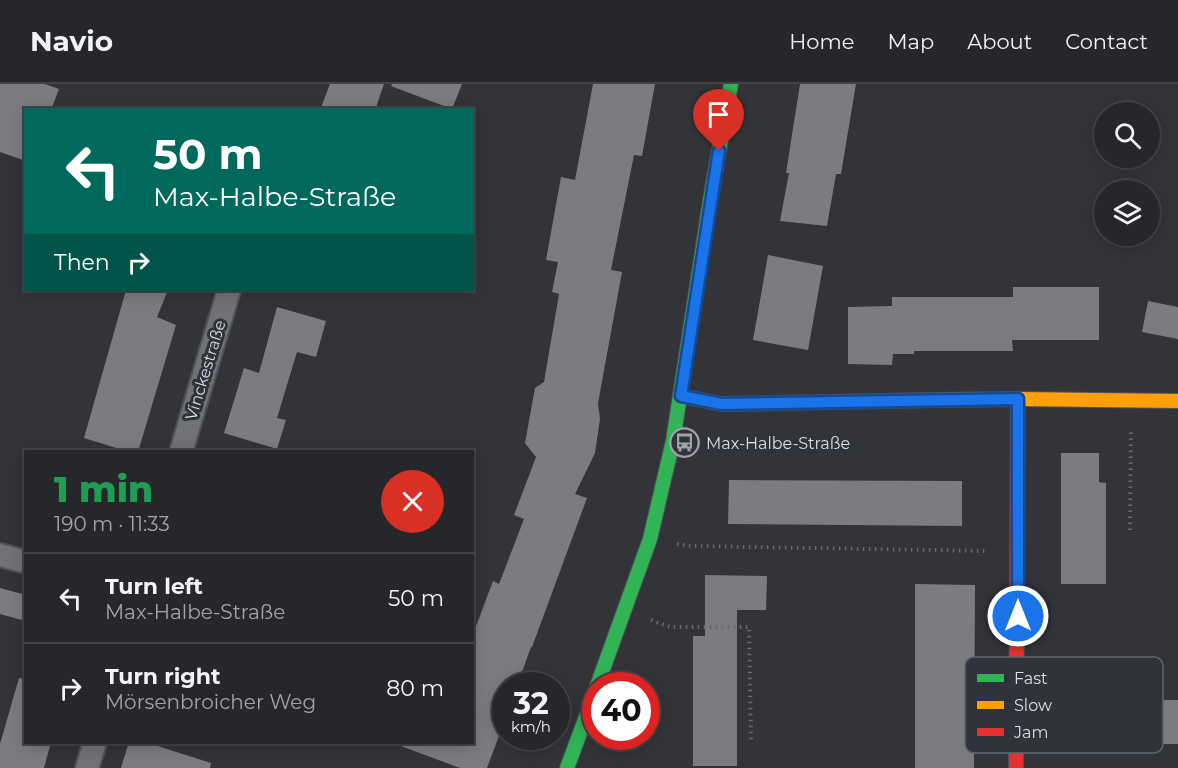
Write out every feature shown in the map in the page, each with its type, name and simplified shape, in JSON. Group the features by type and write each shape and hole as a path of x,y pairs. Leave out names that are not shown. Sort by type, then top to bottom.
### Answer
{"street":[{"path":"602,672 650,539 674,441 711,195 731,84"},
{"name":"Vinckestraße","path":"182,450 229,291"},
{"path":"681,396 722,404 1018,399 1178,401"},
{"path":"1017,657 1018,399"},
{"path":"0,555 24,561"},
{"path":"567,768 582,728"},
{"path":"87,768 94,744"},
{"path":"1016,753 1016,768"}],"path":[{"path":"1130,530 1132,400"},
{"path":"650,539 692,546 1018,551"},
{"path":"624,610 670,627 749,627 751,742"}],"building":[{"path":"0,84 45,84 59,89 52,108 24,108 24,160 0,152"},
{"path":"330,84 384,84 376,108 321,108"},
{"path":"392,84 462,84 452,108 391,86"},
{"path":"593,84 655,84 642,156 634,155 611,270 622,272 598,403 600,419 595,453 575,494 587,498 522,672 492,672 494,750 487,768 460,768 398,744 474,744 474,632 493,581 499,584 524,519 514,515 536,457 525,443 535,388 544,382 559,294 552,292 558,262 546,260 561,177 575,180"},
{"path":"800,84 856,84 841,174 836,174 827,226 780,221 789,173 786,173"},
{"path":"768,255 823,266 808,350 753,340"},
{"path":"1013,287 1099,287 1099,340 1012,340 1013,351 914,351 914,354 893,354 892,365 848,364 848,307 892,306 892,297 1013,297"},
{"path":"126,291 168,291 157,317 176,325 139,450 123,450 84,438"},
{"path":"1148,301 1178,307 1178,339 1142,332"},
{"path":"277,307 326,321 316,357 297,352 277,418 286,420 277,449 224,433 244,368 259,373"},
{"path":"1061,453 1099,453 1099,482 1106,483 1106,584 1061,584"},
{"path":"729,480 962,481 962,526 728,524"},
{"path":"705,575 767,576 766,610 737,610 737,766 693,766 693,636 705,636"},
{"path":"915,584 975,585 975,657 965,657 965,753 974,753 974,768 915,768"},
{"path":"0,588 24,594 24,620 0,614"},
{"path":"19,678 24,679 24,744 50,744 44,768 0,768 0,744"},
{"path":"1163,700 1178,700 1178,744 1163,744"},
{"path":"128,744 151,744 211,763 210,768 121,768"}],"traffic: fast":[{"path":"602,672 650,539 673,441 711,195 731,84"},
{"path":"567,768 582,728"}],"traffic: slow":[{"path":"934,400 1178,401"}],"traffic: jam":[{"path":"681,396 722,404 934,400"},
{"path":"1017,657 1018,399"},
{"path":"1016,753 1016,768"}],"place":[{"name":"Max-Halbe-Straße","path":"685,443"}],"route":[{"path":"719,151 681,396 722,404 1018,399 1018,616"}]}
